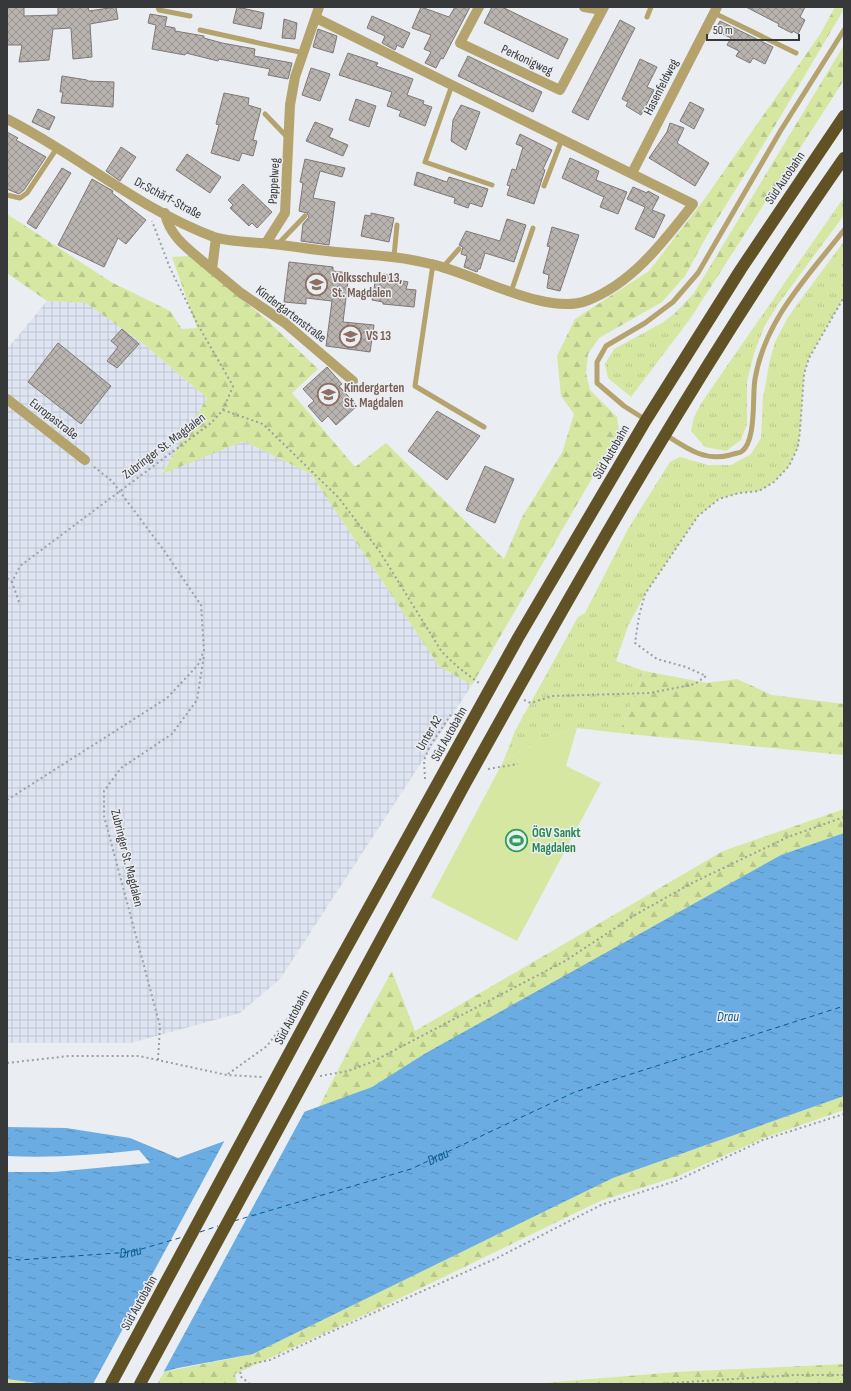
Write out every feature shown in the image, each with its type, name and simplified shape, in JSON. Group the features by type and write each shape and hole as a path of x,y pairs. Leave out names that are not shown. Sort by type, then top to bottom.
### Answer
{"highway":[{"name":"Süd Autobahn","path":"111,1384 320,994 518,638 646,420 741,269 844,116"},
{"path":"140,1384 341,1010 551,629 666,436 759,285 844,158"}],"street":[{"name":"Pappelweg","path":"266,243 285,213 290,105 295,77 319,7"},
{"name":"Perkonigweg","path":"479,7 460,43 560,90 603,8 584,7"},
{"name":"Hasenfeldweg","path":"632,173 715,10"},
{"path":"316,18 632,173"},
{"name":"Dr.Schärf-Straße","path":"7,119 57,148 145,203 216,238 335,252 394,256 443,267 511,292 551,303 569,305 586,301 616,285 637,268 658,248 693,204 632,173"},
{"name":"Kindergartenstraße","path":"165,213 166,224 185,246 241,293 285,323 353,381"},
{"path":"212,269 216,238"},
{"name":"Europastraße","path":"7,399 85,460"}],"lane":[{"path":"158,7 160,10 190,16"},
{"path":"647,17 650,7"},
{"name":"Hasenfeldweg","path":"715,10 796,53"},
{"path":"200,30 304,53"},
{"path":"646,420 624,406 598,383 598,362 603,351 606,346 645,323 673,302 698,273 781,130 844,30"},
{"path":"452,85 425,162 492,185"},
{"path":"265,114 289,139"},
{"path":"544,186 562,139"},
{"path":"7,195 20,198 27,193 57,148"},
{"path":"277,245 305,216"},
{"path":"394,256 397,225"},
{"path":"511,292 533,228"},
{"path":"666,436 703,456 723,457 742,451 748,444 752,422 755,378 771,330 789,300 844,230"},
{"path":"443,267 459,249"},
{"path":"433,264 415,386 484,428"}],"path":[{"name":"Zubringer St. Magdalen","path":"12,582 20,566 211,423 223,410 233,386 198,325 177,282 145,203"},
{"name":"Zubringer St. Magdalen","path":"85,460 112,481 165,552 201,605 204,650 197,700 172,734 121,768 104,790 104,816 160,1026 158,1060"},
{"path":"7,578 12,582 19,602"},
{"path":"7,800 167,698 198,665 204,650"},
{"name":"Unter A2","path":"425,780 424,760 430,746 452,713"},
{"path":"318,1077 348,1071 372,1062 565,960 635,915 690,884 788,837 844,817"},
{"path":"7,1063 69,1056 139,1056 227,1075 268,1077"},
{"path":"250,1384 240,1376 241,1368 270,1360 497,1258 601,1205 676,1181 764,1140 844,1114"},
{"path":"657,1384 794,1375 844,1375"}],"shaded area":[{"path":"47,301 86,303 145,345 208,399 162,473 244,441 311,474 439,666 472,685 280,979 240,1013 131,1043 7,1043 7,349"}],"green space":[{"path":"835,7 844,7 844,9 776,124 705,239 685,276 662,302 599,338 588,354 586,373 590,390 617,417 619,432 472,685 439,666 311,474 244,441 162,474 207,398 145,345 86,303 47,301 7,273 7,214 111,282 170,311 182,329 197,328 172,257 190,256 267,320 318,369 292,393 355,467 386,443 504,559 522,517 562,453 574,414 561,396 557,356 575,319 649,271 703,201 819,36"},
{"path":"844,45 844,80 690,319 674,314 694,293"},
{"path":"844,197 844,215 779,303 765,325 754,353 747,382 747,424 741,440 726,451 705,447 691,431 694,417 702,402"},
{"path":"844,241 844,297 809,358 804,374 798,447 789,466 774,482 759,491 739,493 719,499 698,516 645,594 628,626 616,661 644,671 619,733 577,728 540,739 503,762 515,731 578,617 585,613 628,529 670,462 680,457 708,465 731,465 751,454 761,438 763,398 775,342 788,317"},
{"path":"674,314 690,319 631,397 608,378 605,364 614,349 662,323"},
{"path":"644,671 707,683 737,679 772,695 844,704 844,755 619,733"},
{"name":"ÖGV Sankt Magdalen","path":"577,728 566,766 601,783 517,941 431,897 503,762 540,739"},
{"path":"844,809 844,833 781,855 372,1087 319,1107 392,971 415,1031 723,851"},
{"path":"844,1096 844,1110 764,1138 678,1176 600,1201 384,1306 235,1374 237,1384 157,1384 164,1372 253,1354 613,1178"},
{"path":"844,1364 844,1384 531,1384 676,1372"},
{"path":"7,1379 43,1384 7,1384"}],"water":[{"name":"Drau","path":"844,833 844,1096 613,1178 253,1354 178,1368 118,1384 43,1384 7,1379 7,1172 54,1172 150,1163 139,1150 73,1156 7,1156 7,1127 66,1128 130,1138 178,1158 372,1087 426,1053 781,855"}],"pier":[{"path":"306,1109 162,1375 126,1384 93,1384 226,1138"}],"building":[{"path":"7,7 24,7 24,16 58,15 58,7 88,7 89,11 116,7 118,19 90,24 92,57 73,59 71,28 53,29 49,60 19,62 22,45 7,45"},
{"path":"237,7 264,13 261,29 233,23"},
{"path":"421,7 449,17 455,7 470,7 443,59 441,58 436,68 425,63 431,52 424,49 431,35 412,28"},
{"path":"492,7 502,7 568,39 558,59 484,23"},
{"path":"746,7 805,7 800,17 805,20 798,34 793,31 792,33 778,26 779,24"},
{"path":"150,14 167,17 165,26 175,28 175,31 204,36 204,38 222,43 255,49 254,56 292,63 288,79 268,75 270,69 219,59 218,61 186,53 185,55 152,49 156,25 148,23"},
{"path":"372,16 410,33 403,48 397,45 395,50 382,43 385,36 367,28"},
{"path":"284,19 297,23 295,39 282,38"},
{"path":"620,20 635,28 588,120 572,112"},
{"path":"720,21 773,47 765,64 753,58 750,63 736,56 739,51 727,45 731,38 715,30"},
{"path":"318,29 337,36 333,53 313,47"},
{"path":"348,53 378,63 376,66 413,79 407,95 424,101 423,104 432,107 425,126 399,116 401,111 387,106 392,92 339,75"},
{"path":"468,56 542,92 533,112 458,76"},
{"path":"640,59 657,67 647,87 654,90 641,115 626,106 628,102 622,99"},
{"path":"311,68 330,74 320,101 302,95"},
{"path":"62,76 87,81 114,82 113,107 61,103 63,92 60,92"},
{"path":"224,93 249,98 248,105 261,109 253,140 257,141 253,156 242,153 239,161 211,153 219,125 216,124"},
{"path":"356,99 376,106 369,127 349,120"},
{"path":"690,102 704,109 694,129 680,121"},
{"path":"461,105 480,112 466,150 451,141 453,120"},
{"path":"38,109 55,117 49,130 32,122"},
{"path":"315,122 333,129 329,137 348,145 343,156 306,141"},
{"path":"670,123 684,128 677,143 709,163 695,186 649,158 667,132"},
{"path":"7,132 18,138 16,140 46,157 24,190 19,194 7,189"},
{"path":"520,134 552,150 543,169 545,170 534,204 507,195 510,186 507,185 512,169 516,170 523,147 516,144"},
{"path":"121,147 136,157 120,181 106,171"},
{"path":"187,154 221,177 210,193 176,170"},
{"path":"570,158 599,171 596,180 627,192 618,214 600,207 604,197 562,178"},
{"path":"305,159 345,168 342,177 320,171 313,198 335,202 329,245 301,241 303,224 309,217 307,213 299,211 303,183 300,182"},
{"path":"62,168 71,173 36,229 27,223"},
{"path":"417,172 447,182 449,177 488,189 482,207 470,203 468,208 454,203 455,198 414,185"},
{"path":"92,179 113,191 112,193 146,220 126,244 118,238 104,267 58,245"},
{"path":"243,184 272,212 257,228 252,223 249,226 230,208 233,205 228,200"},
{"path":"633,187 647,193 648,191 659,197 652,210 665,215 654,238 635,229 645,207 627,199"},
{"path":"371,213 394,218 389,242 361,236 365,215 371,216"},
{"path":"507,219 526,225 514,262 485,253 480,269 478,269 477,272 464,267 467,256 461,254 463,247 459,245 466,231 500,241"},
{"path":"552,227 579,235 560,291 547,288 549,275 543,273 550,247 547,246"},
{"path":"289,262 333,267 333,271 349,273 343,322 374,325 370,352 326,346 332,301 306,298 306,304 284,302"},
{"path":"383,274 399,276 399,280 408,282 406,289 416,290 414,307 383,304 383,302 372,300 376,277 382,278"},
{"path":"122,329 139,344 117,368 107,361 118,347 111,341"},
{"path":"58,343 111,386 81,424 28,382"},
{"name":"Kindergarten St. Magdalen","path":"327,367 342,384 339,386 357,406 336,425 328,416 322,422 308,406 314,401 303,389"},
{"path":"437,411 480,436 447,480 408,451"},
{"path":"485,466 514,479 495,523 466,510"}],"ferry route":[{"path":"234,1221 411,1169 575,1092 844,1006"},
{"path":"200,1232 218,1226"},
{"path":"7,1257 19,1260 131,1252 183,1237"}],"place":[{"name":"Volksschule 13, St. Magdalen","path":"317,285"},
{"name":"VS 13","path":"350,336"},
{"name":"Kindergarten St. Magdalen","path":"328,395"},
{"name":"ÖGV Sankt Magdalen","path":"516,840"}]}
